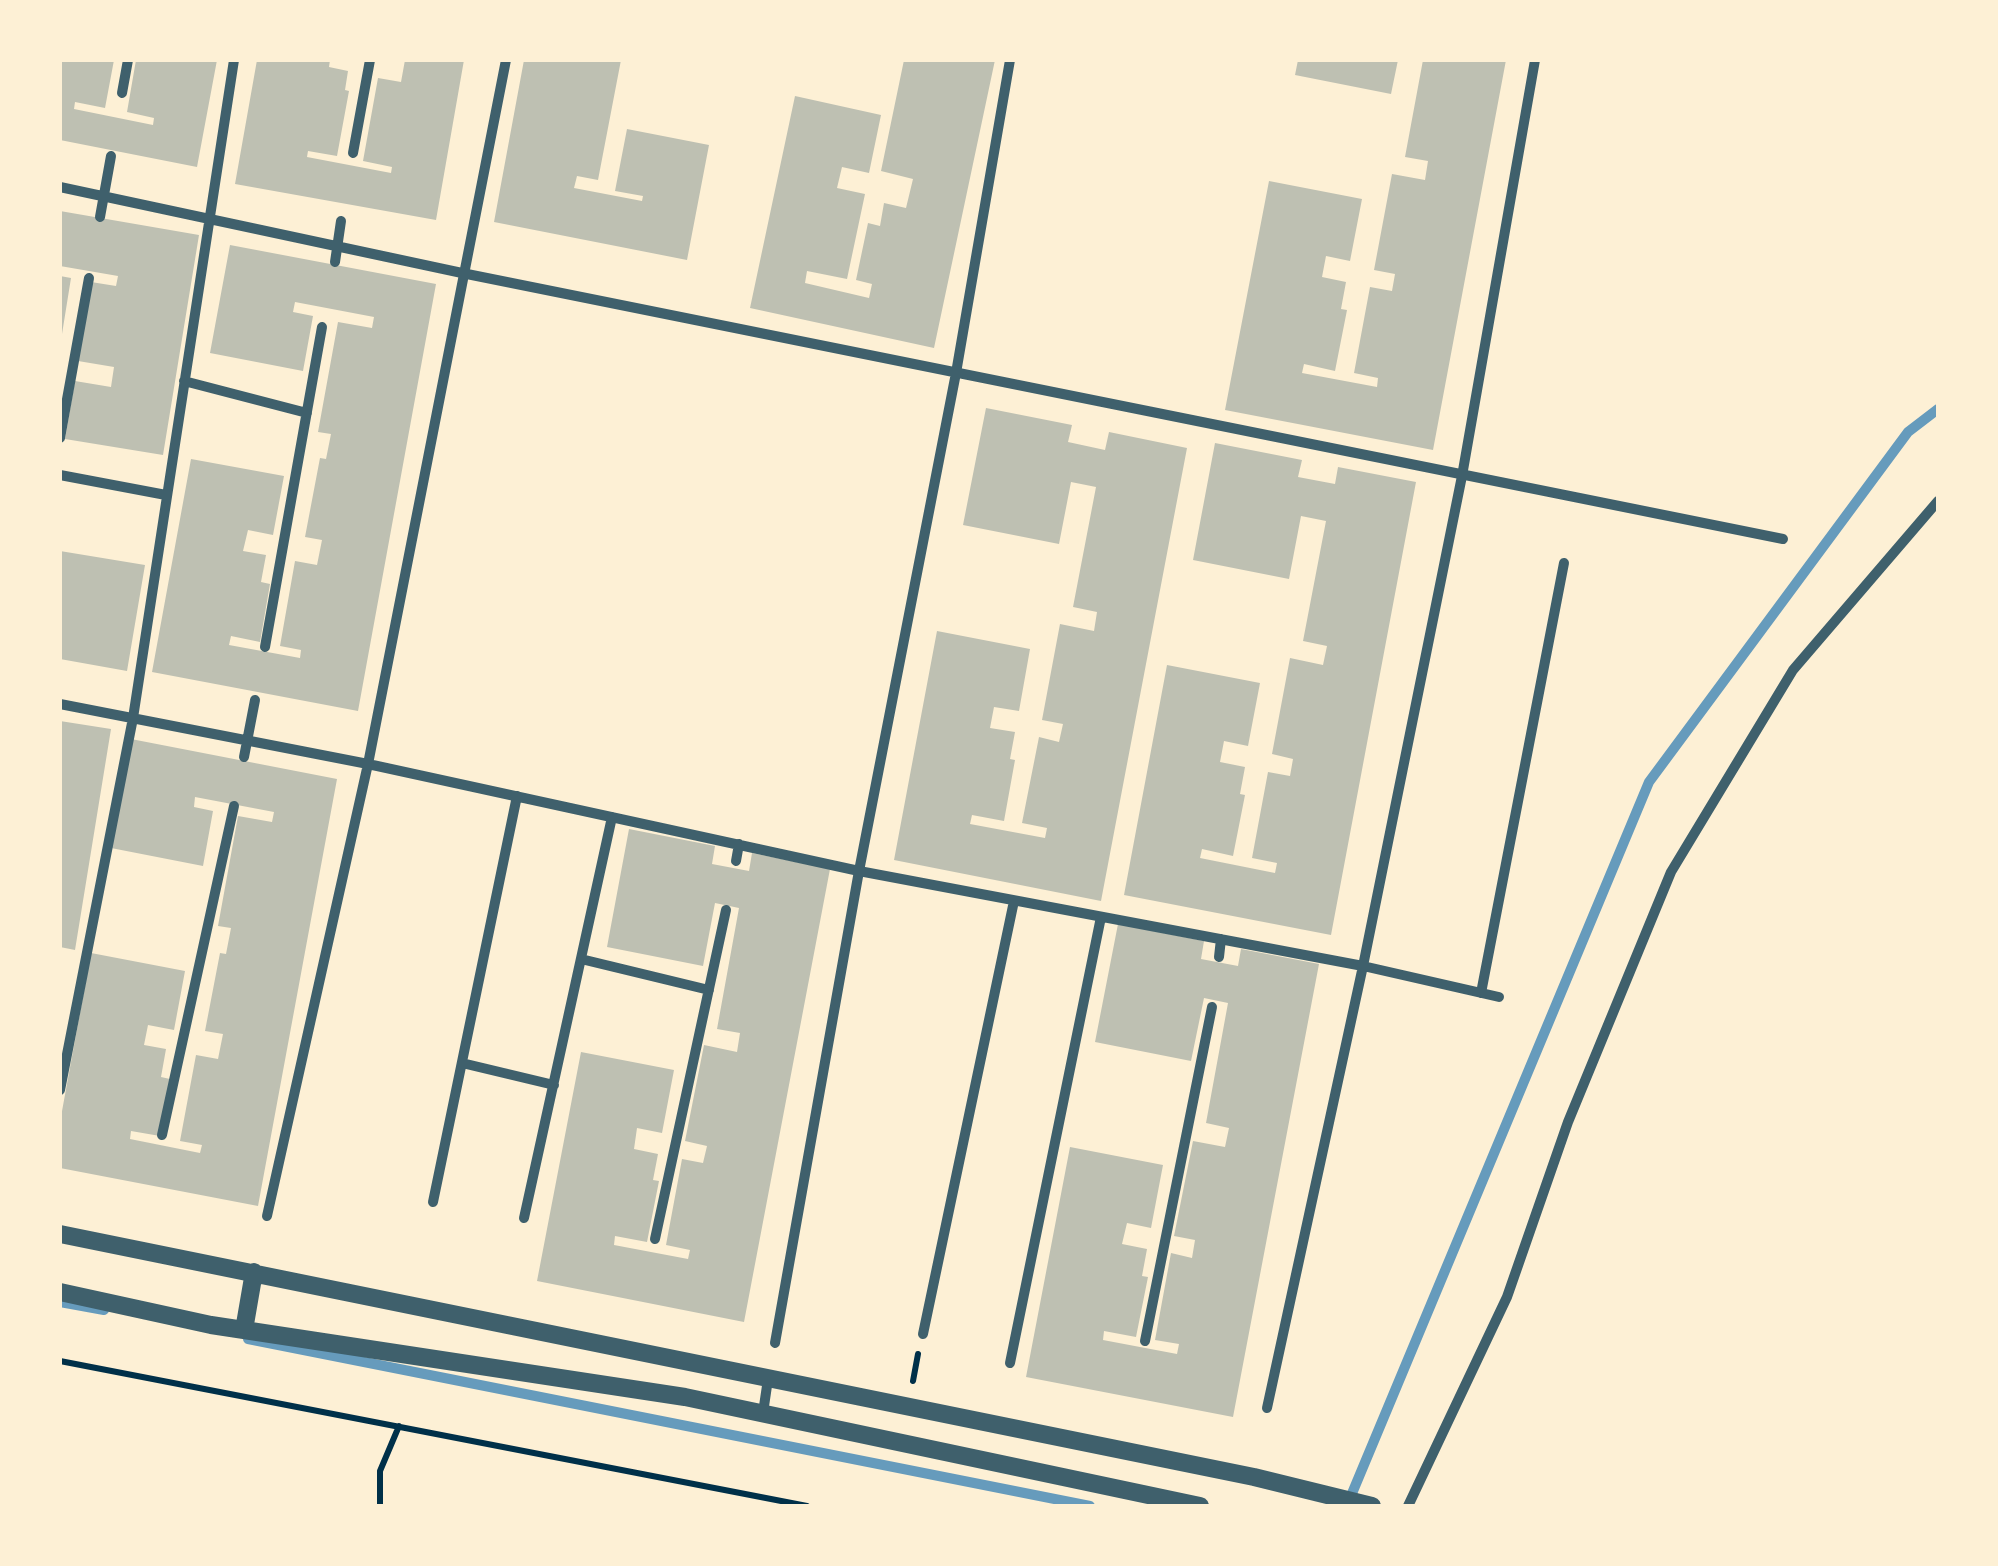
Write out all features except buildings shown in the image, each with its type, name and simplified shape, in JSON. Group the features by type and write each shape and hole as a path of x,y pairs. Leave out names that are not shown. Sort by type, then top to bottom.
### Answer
{"street":[{"path":"122,93 128,60"},
{"path":"60,1090 132,718 234,60"},
{"path":"353,153 370,60"},
{"path":"267,1216 368,764 506,60"},
{"path":"775,1343 859,872 956,374 1010,60"},
{"path":"1266,1408 1363,966 1462,476 1535,60"},
{"path":"100,216 112,156"},
{"path":"60,187 956,374 1783,539"},
{"path":"335,262 341,220"},
{"path":"60,438 89,278"},
{"path":"265,646 322,327"},
{"path":"184,381 307,412"},
{"path":"60,474 166,494"},
{"path":"1408,1506 1507,1296 1568,1122 1671,872 1793,670 1938,500"},
{"path":"1481,993 1564,563"},
{"path":"244,757 255,700"},
{"path":"60,704 368,764 859,872 1363,966 1498,998"},
{"path":"433,1202 516,796"},
{"path":"162,1135 234,806"},
{"path":"524,1218 612,817"},
{"path":"736,861 738,844"},
{"path":"922,1334 1014,900"},
{"path":"655,1239 726,910"},
{"path":"1010,1362 1101,917"},
{"path":"1219,956 1222,939"},
{"path":"581,959 710,990"},
{"path":"1145,1340 1212,1007"},
{"path":"462,1063 554,1084"},
{"path":"60,1234 1254,1477 1370,1506"},
{"path":"244,1330 254,1272"},
{"path":"60,1292 244,1330 686,1397 1200,1506"},
{"path":"764,1413 768,1379"}],"path":[{"path":"908,1407 922,1334"},
{"path":"60,1361 807,1506"},
{"path":"380,1506 380,1471 398,1426"}],"waterway":[{"path":"1348,1503 1649,782 1908,432 1938,409"},
{"path":"60,1302 104,1310"},
{"path":"248,1339 1090,1506"}]}
